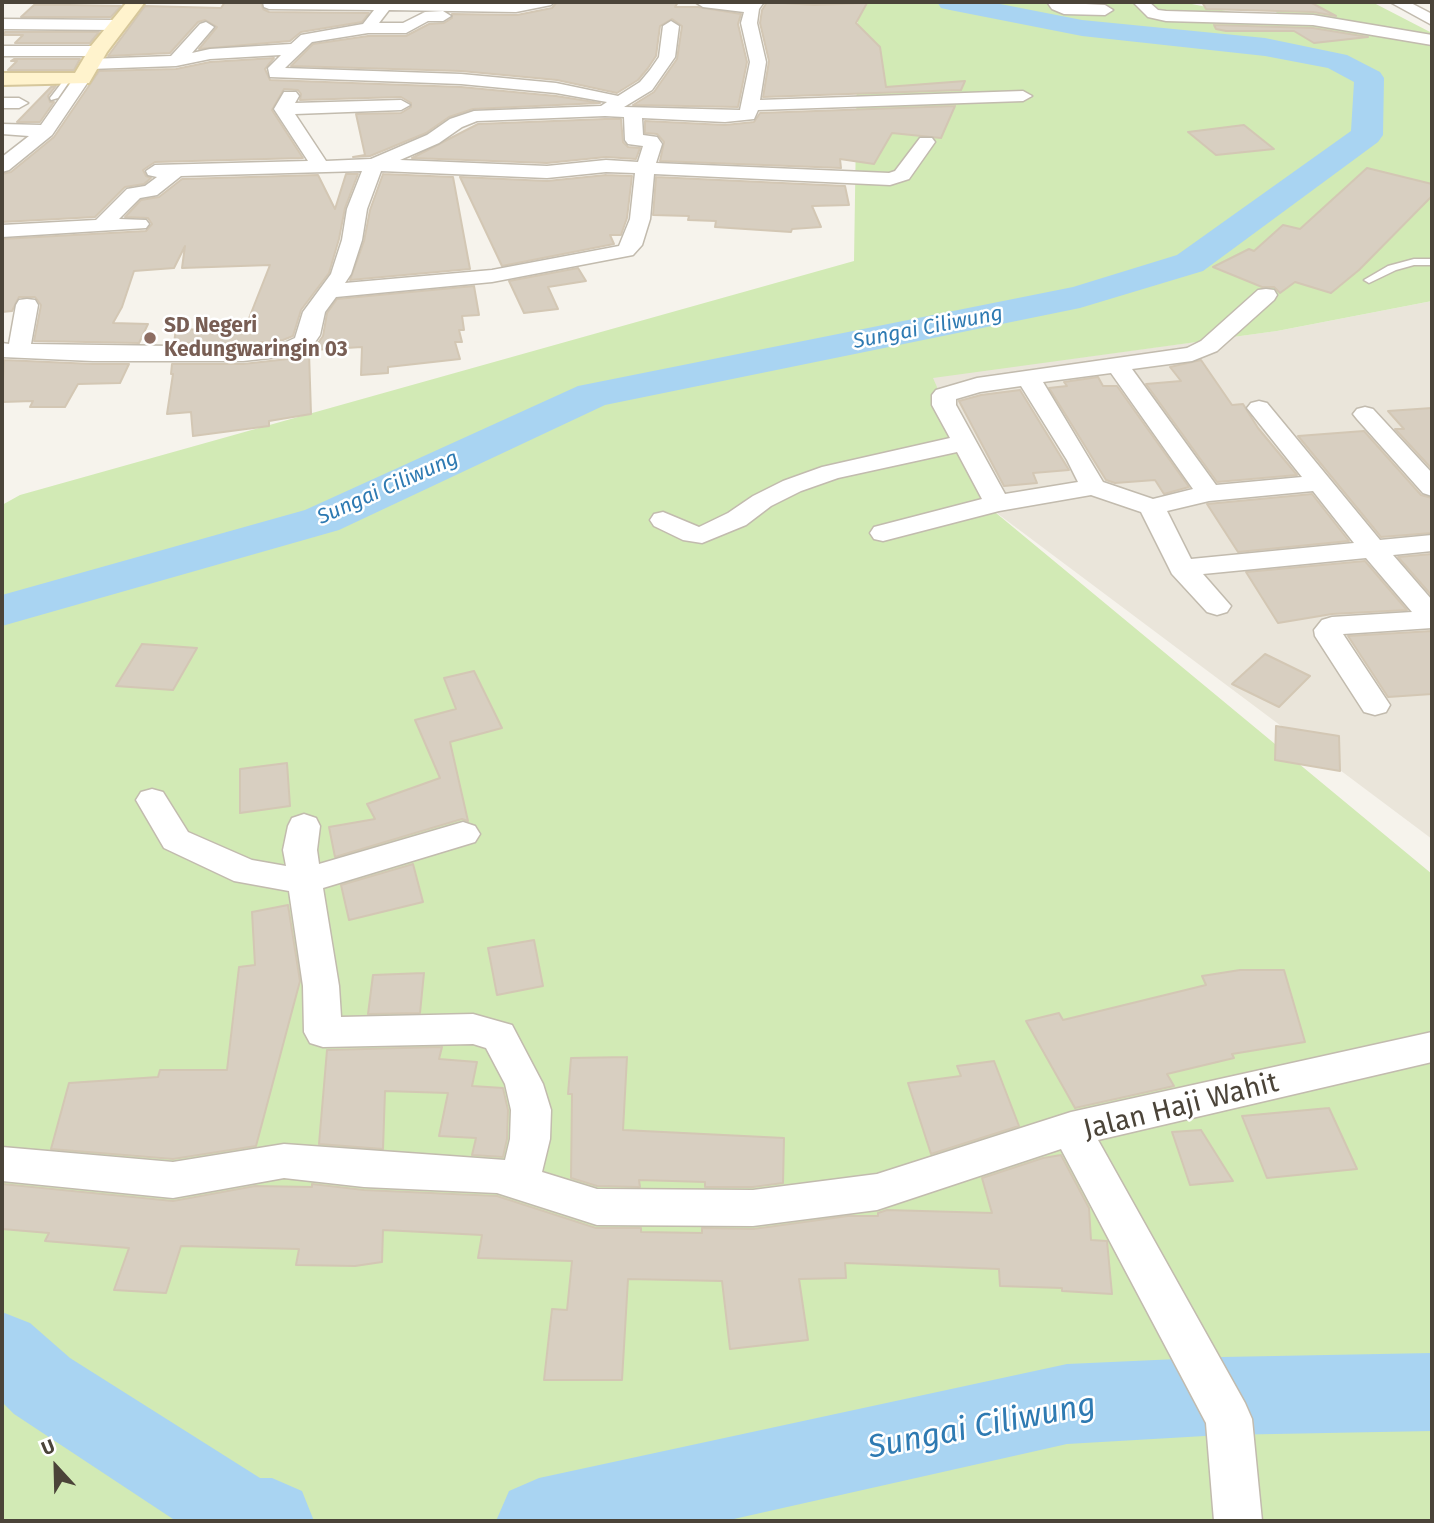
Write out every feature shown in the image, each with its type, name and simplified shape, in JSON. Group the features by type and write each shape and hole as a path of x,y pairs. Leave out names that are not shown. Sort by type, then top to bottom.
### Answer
{"street":[{"path":"2,166 46,131 84,68 136,2"},
{"path":"268,6 530,6 546,2"},
{"path":"455,6 451,15 425,17 406,28 368,28 307,38 276,68 276,73 408,75 482,81 568,90 628,107 741,117 748,115 758,62 749,23 754,5 703,2"},
{"path":"1055,2 1064,9 1105,10"},
{"path":"1141,2 1153,14 1166,16 1313,20 1432,40"},
{"path":"1246,2 1260,12 1263,18"},
{"path":"1398,2 1424,10 1432,20"},
{"path":"368,28 377,4"},
{"path":"1283,18 1294,11 1320,6"},
{"path":"2,24 117,25"},
{"path":"27,304 10,350 207,355 288,349 303,343 309,335 314,312 341,274 352,240 357,209 374,165 433,139 456,123 474,116 605,111 628,107 667,57 671,26"},
{"path":"176,61 206,27"},
{"path":"237,52 250,33"},
{"path":"2,79 237,52 296,49"},
{"path":"2,51 84,68"},
{"path":"482,81 499,71"},
{"path":"283,109 300,75"},
{"path":"752,105 1023,96"},
{"path":"283,109 401,105"},
{"path":"329,291 492,276 626,251 632,245 640,219 645,168 652,142 634,140 628,107"},
{"path":"283,109 322,168"},
{"path":"2,130 46,131"},
{"path":"155,171 374,165 520,172 606,166 890,179 902,175 926,142"},
{"path":"102,225 134,193 150,191 176,171"},
{"path":"2,231 139,224"},
{"path":"997,503 944,405 944,395 977,385 1192,354 1209,346 1266,295"},
{"path":"1118,366 1209,493"},
{"path":"1029,379 1093,487"},
{"path":"1259,408 1432,618"},
{"path":"1365,414 1432,488"},
{"path":"663,520 692,534 702,535 737,519 782,491 831,472 963,443"},
{"path":"883,533 997,503 1093,487 1152,507 1209,493 1322,483"},
{"path":"1152,507 1182,568 1217,606"},
{"path":"1182,568 1432,543"},
{"path":"1375,705 1329,636 1328,630 1332,626 1432,618"},
{"path":"152,800 176,840 246,872 305,881 463,834"},
{"path":"304,826 300,850 320,986 323,1032 473,1029 499,1036 524,1084 531,1110 530,1139 520,1181"},
{"name":"Jalan Haji Wahit","path":"1238,1521 1229,1419 1071,1129 1432,1047"},
{"path":"2,1164 173,1180 284,1161 364,1169 497,1174 597,1207 753,1208 877,1192 1071,1129"}],"lane":[{"path":"54,98 84,68"},
{"path":"1369,280 1392,268 1414,262 1432,262"}],"shaded area":[{"path":"1432,301 1432,839 990,508 908,404 933,377 1277,331"}],"green space":[{"path":"858,2 1182,2 1271,20 1284,2 1372,2 1432,33 1432,301 1277,331 933,378 990,508 1432,874 1432,1521 2,1521 2,505 20,495 854,261"}],"building":[{"path":"225,2 261,2 263,9 269,12 369,13 362,22 301,32 290,41 199,49 217,27 205,20 198,22 170,53 108,56 145,6 221,8"},
{"path":"557,2 678,2 675,7 698,7 741,14 738,24 747,62 738,107 633,105 654,92 677,59 682,26 672,19 660,26 656,56 648,68 638,80 617,93 557,80 461,71 291,66 313,44 368,36 406,36 429,24 444,23 452,18 452,14 517,15 552,8"},
{"path":"767,2 814,5 867,3 856,23 880,47 886,87 965,81 961,90 763,97 769,61 760,23 762,10"},
{"path":"1202,2 1310,2 1336,16 1313,12 1206,9"},
{"path":"34,5 121,6 111,17 21,17"},
{"path":"1214,25 1313,28 1368,37 1314,43 1294,31 1226,31 1216,29"},
{"path":"5,32 99,32 90,43 15,43 23,35 2,35"},
{"path":"274,58 265,69 270,80 461,87 600,103 473,109 449,117 426,133 370,156 353,157 365,155 356,114 401,113 411,107 411,103 401,97 300,100 301,94 298,90 284,89 272,110 303,158 155,162 143,170 146,176 151,178 144,184 125,187 95,217 2,222 2,174 11,172 54,137 99,71 176,69 210,62"},
{"path":"80,59 74,70 8,70 17,61 11,61"},
{"path":"56,86 48,96 50,102 54,102 40,122 17,122 51,87"},
{"path":"955,106 941,138 892,133 874,164 840,159 841,168 660,161 664,142 657,134 645,133 645,121 725,125 754,122 760,113"},
{"path":"621,119 623,142 628,147 640,148 636,159 606,157 547,163 412,158 478,124"},
{"path":"1244,125 1274,149 1216,155 1188,132"},
{"path":"1367,168 1432,184 1432,196 1359,270 1331,293 1295,282 1280,293 1274,287 1262,287 1213,267 1249,249 1254,251 1283,225 1300,229"},
{"path":"346,174 358,174 345,208 329,273 301,310 293,336 283,340 243,344 174,343 176,329 244,331 270,265 182,268 185,246 174,268 134,271 122,307 113,323 148,324 139,343 34,341 41,305 35,297 19,297 12,311 2,312 2,239 146,231 152,224 148,218 125,217 141,200 159,197 182,179 318,175 335,209"},
{"path":"383,174 453,177 470,269 350,280"},
{"path":"606,175 632,176 627,218 621,235 610,235 614,244 502,266 460,177 547,181"},
{"path":"656,177 845,186 849,205 812,206 821,227 792,229 791,232 715,227 716,221 688,220 689,216 653,215"},
{"path":"578,268 586,281 548,287 558,309 524,313 509,281"},
{"path":"474,286 479,315 462,316 464,330 459,330 462,342 455,342 460,359 388,367 388,373 361,375 362,347 313,350 323,336 327,313 337,299"},
{"path":"309,352 311,414 269,421 269,426 193,436 191,412 167,414 172,364 243,364 288,359"},
{"path":"4,360 129,364 120,383 78,384 65,407 30,407 33,401 2,402"},
{"path":"1201,360 1232,405 1243,404 1258,428 1297,475 1217,482 1146,384 1181,381 1170,367"},
{"path":"1098,377 1103,386 1117,386 1189,487 1164,494 1155,480 1115,483 1106,480 1049,388 1067,386 1064,382"},
{"path":"1020,390 1069,470 1033,473 1037,483 1004,486 959,401"},
{"path":"1432,408 1432,469 1395,429 1404,429 1388,411"},
{"path":"1364,431 1421,495 1432,498 1432,533 1381,537 1298,436"},
{"path":"1312,494 1349,541 1238,552 1207,504"},
{"path":"1432,554 1432,596 1398,557"},
{"path":"1365,561 1407,610 1332,614 1278,623 1246,572"},
{"path":"1432,631 1432,694 1388,697 1348,636"},
{"path":"142,644 197,648 173,690 116,686"},
{"path":"1265,654 1310,676 1279,707 1232,684"},
{"path":"474,671 502,728 450,742 468,821 462,819 335,857 329,827 375,819 367,804 440,778 415,720 456,709 444,678"},
{"path":"1276,726 1339,736 1340,771 1275,760"},
{"path":"287,763 290,806 240,813 240,769"},
{"path":"413,864 423,902 349,920 341,885"},
{"path":"288,905 300,981 256,1146 173,1159 51,1149 69,1083 158,1077 160,1070 227,1070 239,967 255,965 252,912"},
{"path":"534,940 543,986 497,995 488,948"},
{"path":"1240,970 1284,970 1305,1042 1232,1054 1234,1058 1167,1074 1174,1086 1075,1108 1026,1021 1059,1013 1063,1020 1206,985 1202,976"},
{"path":"424,973 420,1013 368,1014 373,975"},
{"path":"442,1047 439,1059 477,1062 472,1086 503,1088 508,1110 503,1157 472,1155 476,1138 439,1136 448,1093 385,1091 383,1149 319,1144 327,1050"},
{"path":"627,1057 623,1130 784,1138 783,1183 753,1187 705,1187 705,1182 639,1180 640,1187 597,1186 571,1178 572,1094 568,1094 571,1058"},
{"path":"994,1061 1019,1126 931,1154 908,1083 961,1076 957,1066"},
{"path":"1329,1108 1357,1169 1267,1178 1242,1116"},
{"path":"1201,1130 1233,1181 1190,1185 1172,1132"},
{"path":"1061,1155 1089,1208 1091,1240 1107,1241 1112,1294 1062,1291 1062,1288 1000,1286 999,1269 845,1263 846,1278 799,1279 808,1340 730,1349 722,1281 628,1279 622,1380 544,1380 552,1309 567,1310 572,1261 478,1258 482,1235 383,1230 382,1262 355,1266 296,1265 299,1249 181,1246 166,1293 114,1290 129,1248 45,1241 49,1233 2,1229 2,1184 173,1201 255,1186 312,1187 312,1184 364,1190 497,1196 596,1228 641,1228 641,1232 702,1233 702,1228 753,1229 848,1216 878,1216 878,1213 887,1210 992,1213 982,1178 1043,1158"}],"waterway":[{"name":"Sungai Ciliwung","path":"2,611 322,520 593,395 1080,297 1190,263 1367,135 1369,78 1337,61 1265,47 1082,28 950,2"},
{"name":"Sungai Ciliwung","path":"2,1350 42,1386 249,1520 272,1521"},
{"name":"Sungai Ciliwung","path":"539,1521 1067,1404 1222,1396 1432,1392"}],"place":[{"name":"SD Negeri Kedungwaringin 03","path":"150,338"}]}
